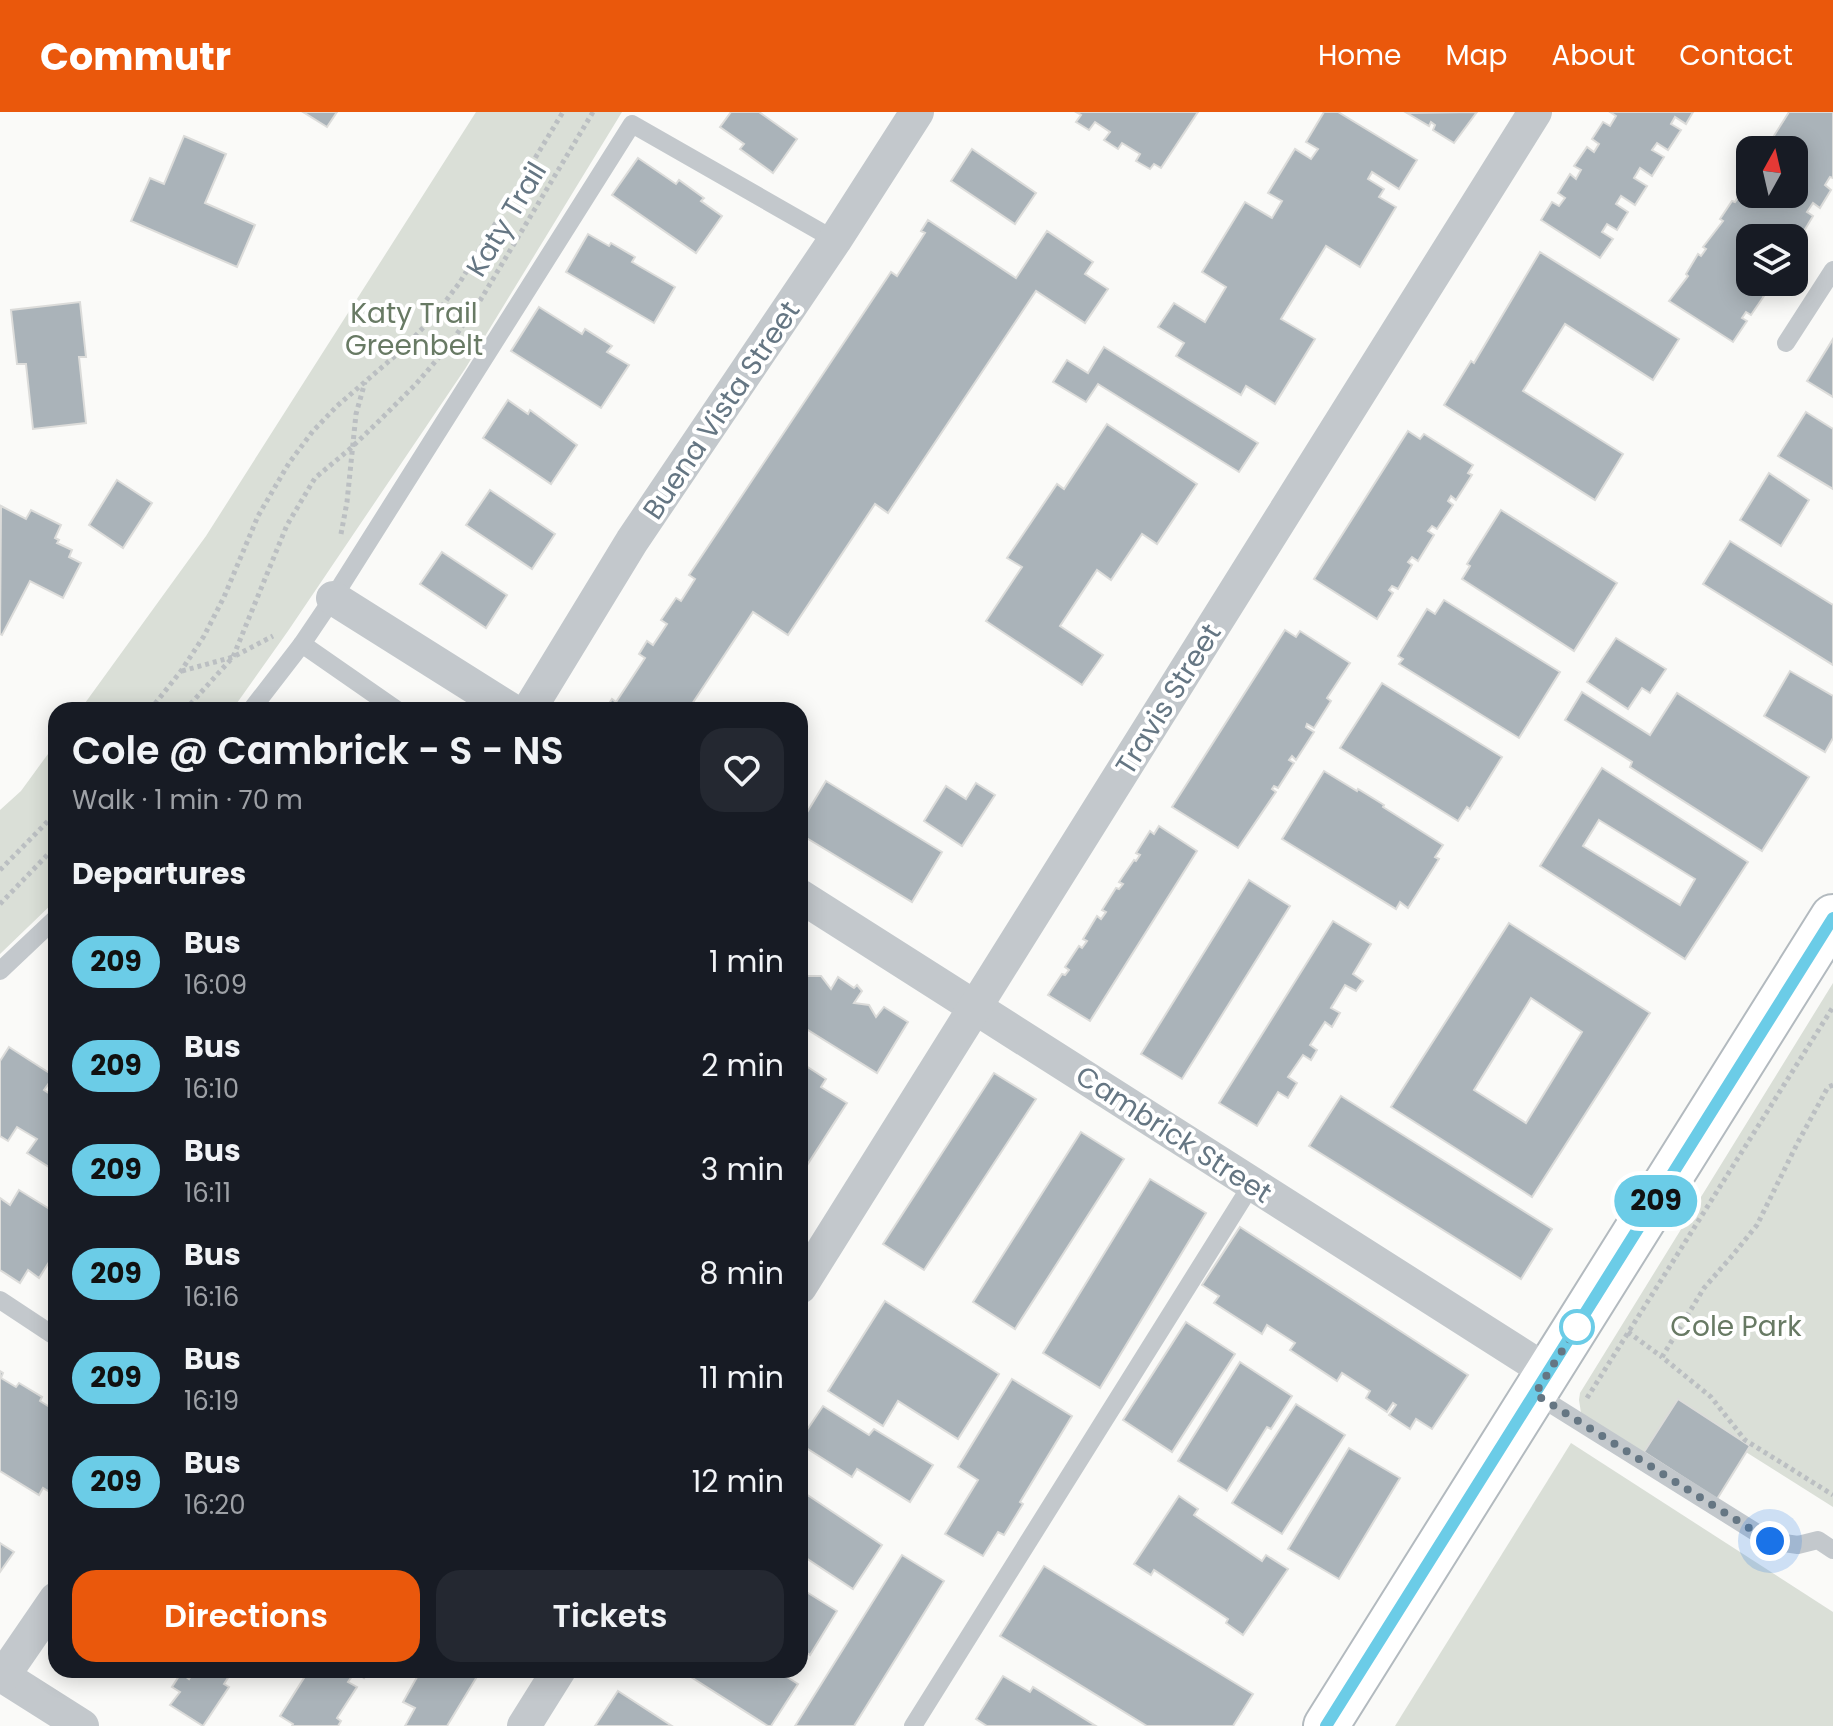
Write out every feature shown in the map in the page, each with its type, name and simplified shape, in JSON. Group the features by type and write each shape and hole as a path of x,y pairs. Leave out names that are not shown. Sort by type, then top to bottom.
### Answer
{"street":[{"name":"Buena Vista Street","path":"534,702 632,541 835,240 917,112"},
{"name":"Travis Street","path":"808,1274 1535,112"},
{"path":"333,598 498,702"},
{"name":"Cambrick Street","path":"808,901 1252,1184 1542,1383"},
{"path":"1326,1726 1833,917"},
{"path":"48,1610 1,1675 82,1726"},
{"path":"524,1726 554,1678"}],"lane":[{"path":"257,702 333,598 632,124 835,240"},
{"path":"1786,343 1833,270"},
{"path":"302,644 385,702"},
{"path":"0,971 48,926"},
{"path":"913,1726 1252,1184"},
{"path":"0,1300 48,1332"},
{"name":"Cambrick Street","path":"1542,1383 1574,1419 1770,1541 1798,1545 1818,1540 1833,1550"}],"path":[{"path":"156,702 204,636 275,484 313,431 403,349 444,303 460,282 563,112"},
{"name":"Katy Trail","path":"192,702 233,657 276,550 315,478 351,448 416,384 447,348 478,304 593,112"},
{"path":"339,540 347,502 356,414 365,382"},
{"name":"Katy Trail","path":"181,671 233,657 279,632"},
{"path":"0,870 48,821"},
{"path":"0,904 48,854"},
{"path":"1574,1419 1833,1007"},
{"path":"1662,1357 1704,1288 1757,1225 1797,1144 1828,1087 1833,1085"},
{"path":"1628,1332 1711,1397 1745,1440 1833,1495"}],"green space":[{"name":"Katy Trail Greenbelt","path":"476,112 622,112 465,369 238,702 86,702 206,536"},
{"path":"48,754 48,908 0,954 0,810 21,791"},
{"name":"Cole Park","path":"1833,983 1833,1507 1676,1408 1645,1456 1581,1413 1579,1400 1580,1393"},
{"path":"1571,1443 1833,1612 1833,1726 1395,1726"}],"building":[{"path":"303,112 337,112 327,127"},
{"path":"731,112 759,112 797,139 773,173 740,149 744,144 720,127"},
{"path":"1076,112 1198,112 1161,168 1154,164 1150,169 1136,161 1140,154 1122,143 1118,149 1104,140 1110,132 1095,122 1089,130 1076,122 1081,115"},
{"path":"1324,112 1338,112 1417,160 1399,189 1372,172 1368,179 1384,189 1379,197 1396,207 1360,267 1326,246 1281,319 1315,339 1275,404 1246,386 1241,395 1176,356 1184,343 1158,327 1174,303 1205,322 1226,287 1202,272 1245,202 1272,218 1282,201 1268,193 1295,149 1311,159 1318,149 1306,142"},
{"path":"1477,112 1454,143 1433,130 1435,125 1431,122 1429,126 1407,113"},
{"path":"1610,112 1693,112 1686,124 1675,117 1671,124 1681,130 1668,150 1657,143 1652,150 1664,157 1652,176 1640,168 1634,178 1647,186 1635,205 1621,196 1616,204 1628,212 1617,230 1607,224 1602,232 1613,239 1600,258 1541,220 1552,202 1559,206 1565,198 1558,193 1570,174 1576,179 1581,170 1574,166 1587,147 1594,152 1599,144 1592,139 1603,122 1610,126 1616,116"},
{"path":"1789,112 1833,112 1833,178 1830,177 1825,185 1831,190 1820,208 1813,203 1807,212 1813,216 1808,224 1736,224 1736,296 1764,296 1751,315 1746,312 1742,318 1747,321 1733,342 1669,301 1688,276 1686,274 1698,254 1701,256 1706,249 1703,247 1723,221 1720,219 1732,201 1736,200 1736,208 1808,208 1808,136 1774,136"},
{"path":"184,136 226,154 205,203 255,225 237,267 131,221 150,178 164,184"},
{"path":"972,149 1036,193 1015,224 951,181"},
{"path":"638,158 676,184 679,180 722,216 696,253 612,195"},
{"path":"928,220 1016,278 1047,231 1093,262 1085,274 1108,289 1085,323 1036,291 888,513 875,504 788,635 753,612 693,702 616,702 645,658 639,654 647,641 653,645 667,624 661,620 676,598 681,601 695,579 689,575 891,272 897,276 925,233 921,231"},
{"path":"588,234 635,257 632,262 675,287 654,323 566,272"},
{"path":"1540,252 1679,339 1653,380 1565,324 1523,391 1623,454 1595,500 1444,405 1471,361 1474,363"},
{"path":"80,302 86,357 79,357 86,423 33,429 26,364 17,364 11,310"},
{"path":"539,307 582,334 585,329 612,346 607,352 629,365 601,408 511,351"},
{"path":"1833,339 1833,397 1807,381"},
{"path":"1104,347 1258,443 1239,472 1098,384 1086,402 1053,382 1067,360 1088,373"},
{"path":"508,400 528,414 530,410 577,445 551,484 483,438"},
{"path":"1806,412 1833,429 1833,489 1778,456"},
{"path":"1107,424 1197,484 1157,544 1142,534 1111,580 1097,570 1060,626 1103,655 1082,685 986,621 1022,567 1007,558 1057,484 1064,489"},
{"path":"1408,431 1420,439 1424,434 1473,465 1468,473 1472,475 1456,500 1451,496 1448,501 1453,505 1437,529 1432,526 1428,531 1434,535 1418,561 1412,557 1408,562 1412,565 1398,589 1392,586 1389,590 1393,593 1377,619 1314,579"},
{"path":"1769,473 1809,500 1781,546 1740,520"},
{"path":"117,480 152,503 123,548 89,525"},
{"path":"490,490 555,534 532,569 466,525"},
{"path":"1,506 26,519 31,510 61,525 55,538 59,540 57,543 72,550 69,557 81,563 63,598 30,581 2,635 0,634"},
{"path":"1501,510 1617,583 1574,651 1462,579 1470,566 1467,564"},
{"path":"1730,541 1833,605 1833,665 1703,584"},
{"path":"442,552 507,595 486,628 420,584"},
{"path":"1444,600 1560,672 1519,738 1399,664 1403,659 1398,656 1427,609 1435,614"},
{"path":"1285,630 1296,637 1300,631 1350,663 1327,698 1331,701 1314,728 1307,724 1306,727 1314,732 1296,760 1292,756 1289,760 1294,763 1278,788 1274,786 1272,789 1276,792 1238,848 1172,807"},
{"path":"1616,638 1666,669 1650,693 1642,688 1628,709 1587,682"},
{"path":"1790,671 1833,696 1833,738 1825,752 1764,716"},
{"path":"1382,683 1502,757 1470,809 1467,807 1458,821 1340,748"},
{"path":"1582,692 1650,735 1677,693 1809,777 1762,851 1630,767 1632,762 1565,720"},
{"path":"1602,768 1748,862 1685,959 1540,866","holes":["1599,820 1695,879 1680,905 1583,846"]},
{"path":"1324,771 1384,805 1443,845 1435,857 1439,859 1408,908 1400,902 1396,909 1282,839"},
{"path":"826,781 942,852 912,902 808,839 808,811"},
{"path":"976,783 995,795 962,846 924,821 946,786 966,799"},
{"path":"1159,826 1197,851 1090,1021 1048,995 1062,974 1069,970 1065,967 1079,946 1082,948 1087,941 1083,939 1097,916 1101,919 1106,912 1102,910 1116,888 1123,884 1119,882 1140,855 1136,853 1150,831 1154,834"},
{"path":"1249,880 1290,906 1182,1079 1141,1054"},
{"path":"1333,921 1371,944 1353,974 1363,981 1356,991 1345,985 1331,1008 1340,1013 1332,1027 1325,1022 1310,1045 1317,1050 1311,1060 1303,1055 1288,1077 1297,1083 1288,1098 1278,1092 1257,1126 1219,1103"},
{"path":"1509,923 1650,1013 1532,1197 1391,1107","holes":["1531,998 1582,1032 1526,1123 1474,1090"]},
{"path":"808,976 821,976 831,989 838,977 854,988 857,985 862,991 854,1003 869,1005 876,1017 884,1007 908,1022 877,1073 808,1030"},
{"path":"9,1047 48,1072 48,1084 44,1090 48,1093 48,1166 27,1153 37,1139 17,1127 8,1141 0,1136 0,1061"},
{"path":"808,1067 826,1079 821,1087 847,1103 808,1164"},
{"path":"994,1073 1036,1099 924,1270 883,1244"},
{"path":"1341,1096 1552,1229 1521,1279 1309,1146"},
{"path":"1081,1132 1124,1159 1015,1329 973,1302"},
{"path":"1150,1179 1206,1213 1100,1388 1043,1353"},
{"path":"19,1190 48,1208 48,1264 39,1278 28,1270 20,1283 0,1270 0,1198 10,1205"},
{"path":"1240,1227 1468,1375 1432,1429 1416,1419 1410,1429 1389,1415 1396,1405 1393,1403 1387,1412 1366,1398 1370,1391 1342,1373 1337,1381 1290,1350 1295,1343 1267,1325 1262,1334 1214,1303 1219,1296 1202,1285"},
{"path":"885,1301 999,1374 958,1439 898,1401 883,1426 828,1391"},
{"path":"1186,1322 1235,1354 1172,1452 1123,1420"},
{"path":"1240,1362 1292,1396 1271,1429 1267,1427 1227,1491 1178,1461"},
{"path":"0,1371 3,1373 1,1378 16,1387 19,1383 42,1397 40,1401 48,1406 48,1491 43,1488 39,1495 0,1471"},
{"path":"1012,1379 1072,1416 1020,1502 1023,1504 1004,1535 998,1532 983,1556 945,1534 978,1480 958,1467"},
{"path":"1678,1399 1750,1446 1717,1499 1644,1452"},
{"path":"1296,1404 1345,1435 1282,1534 1232,1503"},
{"path":"823,1406 869,1435 874,1429 933,1465 910,1502 857,1469 852,1477 808,1449 808,1428"},
{"path":"1349,1448 1400,1478 1339,1579 1288,1549"},
{"path":"808,1495 882,1545 853,1589 808,1559"},
{"path":"1179,1496 1198,1509 1194,1515 1262,1561 1266,1555 1288,1569 1243,1635 1226,1623 1228,1619 1154,1570 1151,1575 1134,1564"},
{"path":"0,1543 14,1552 0,1572"},
{"path":"902,1555 944,1581 854,1726 795,1726"},
{"path":"1044,1566 1253,1694 1233,1726 1147,1726 1000,1636"},
{"path":"808,1593 837,1611 810,1655 808,1654"},
{"path":"1003,1676 1030,1692 1033,1687 1096,1726 987,1726 976,1719"},
{"path":"178,1678 228,1678 224,1684 229,1687 203,1726 170,1705 180,1692 172,1687"},
{"path":"304,1678 351,1678 348,1682 357,1687 337,1718 341,1721 338,1726 292,1726 280,1716"},
{"path":"416,1678 476,1678 447,1726 405,1726 415,1708 403,1702"},
{"path":"693,1678 789,1678 798,1684 771,1726"},
{"path":"618,1691 672,1726 595,1726"}],"bus line":[{"name":"209","path":"1326,1726 1833,918"}],"route":[{"path":"1577,1327 1535,1394 1770,1541"}]}
